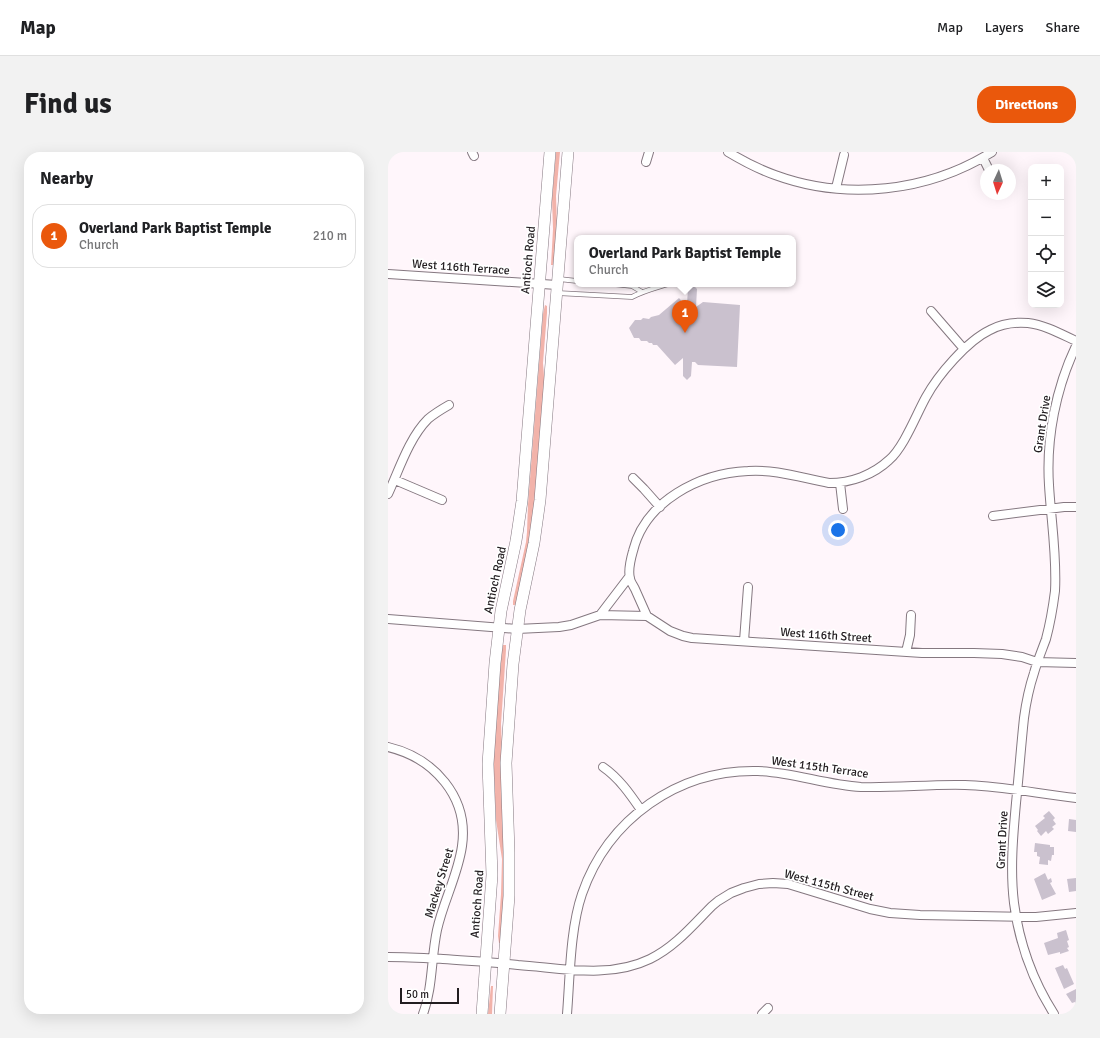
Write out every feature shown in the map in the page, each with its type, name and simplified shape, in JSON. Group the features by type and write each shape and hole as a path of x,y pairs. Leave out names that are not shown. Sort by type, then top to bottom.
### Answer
{"main road":[{"name":"Antioch Road","path":"482,1014 492,875 488,786 494,663 498,628 517,535 522,501 550,152"},
{"path":"500,1014 509,896 506,763 513,664 523,591 534,543 540,500 568,152"}],"street":[{"path":"646,162 649,152"},
{"path":"728,152 754,166 775,175 798,182 836,188 874,190 913,184 933,179 960,170 992,152"},
{"path":"836,188 844,156"},
{"path":"983,158 986,164"},
{"name":"West 116th Terrace","path":"388,274 557,286"},
{"path":"931,312 964,350"},
{"path":"388,619 517,629 560,627 571,625 600,615 647,616 630,577 631,559 634,546 646,522 670,499 692,485 710,477 730,472 763,471 829,483 840,483 862,477 878,469 890,460 901,445 936,381 964,350 978,337 989,330 1002,325 1029,323 1048,328 1076,341"},
{"name":"Grant Drive","path":"1054,1014 1036,980 1027,958 1020,934 1014,904 1012,856 1027,696 1046,638 1054,592 1056,569 1048,484 1050,436 1062,384 1076,346"},
{"path":"388,494 409,448 422,426 429,418 449,405"},
{"path":"633,478 660,507"},
{"path":"395,480 442,500"},
{"path":"840,483 843,509"},
{"path":"993,516 1076,507"},
{"path":"600,615 630,577"},
{"path":"744,641 748,587"},
{"path":"906,652 910,635 911,615"},
{"name":"West 116th Street","path":"647,616 670,631 692,638 922,653 1002,654 1022,657 1037,662"},
{"path":"1037,662 1076,663"},
{"name":"Mackey Street","path":"388,747 417,758 438,774 456,800 461,816 463,839 462,847 459,861 437,929 430,988 427,1004 423,1014"},
{"path":"603,767 618,780 641,810"},
{"name":"West 115th Terrace","path":"567,1014 576,917 582,894 590,873 601,854 630,819 655,799 689,783 712,776 736,772 758,771 780,773 836,784 861,786 966,785 1076,798"},
{"name":"West 115th Street","path":"388,957 504,963 593,971 612,970 643,962 668,948 718,901 731,893 744,888 766,883 788,884 870,909 890,913 1036,917 1076,912"},
{"path":"762,1014 768,1008"}],"lane":[{"path":"557,286 574,282"},
{"path":"557,286 632,297 642,292 660,287"},
{"path":"634,287 642,292"}],"shaded area":[{"path":"556,152 560,152 556,196 557,225 554,265 551,265 553,229 552,199"},
{"path":"545,305 547,306 547,313 543,363 545,388 533,524 516,605 513,605 526,542 543,314"},
{"path":"503,645 506,645 506,650 501,724 506,863 501,943 499,943 498,936 502,859 496,820 494,748"},
{"path":"491,986 493,986 492,1014 488,1014"}],"building":[{"path":"695,287 697,289 696,307 703,302 740,305 737,367 698,365 695,362 692,362 691,376 687,380 683,376 683,358 675,365 657,345 653,345 647,341 641,341 639,338 634,338 629,328 635,320 641,320 643,318 649,319 659,315 679,298 686,306 688,288"},
{"path":"1049,811 1055,818 1053,820 1056,824 1052,827 1054,829 1048,834 1046,831 1041,836 1035,826 1045,818 1043,816"},
{"path":"1069,819 1076,820 1076,832 1068,831"},
{"path":"1035,843 1054,847 1054,855 1052,855 1051,861 1048,860 1048,865 1039,864 1040,857 1037,856 1037,852 1034,852"},
{"path":"1045,873 1048,880 1051,878 1052,882 1050,883 1056,894 1042,900 1034,879"},
{"path":"1076,878 1076,891 1069,892 1067,879"},
{"path":"1066,930 1069,940 1067,941 1069,947 1067,948 1069,951 1060,954 1060,952 1048,955 1044,943 1058,938 1057,933"},
{"path":"1063,965 1065,969 1067,968 1074,984 1064,989 1055,968"},
{"path":"1076,989 1076,1004 1075,1002 1072,1003 1066,994"}],"place":[{"name":"Overland Park Baptist Temple","path":"685,333"}]}
